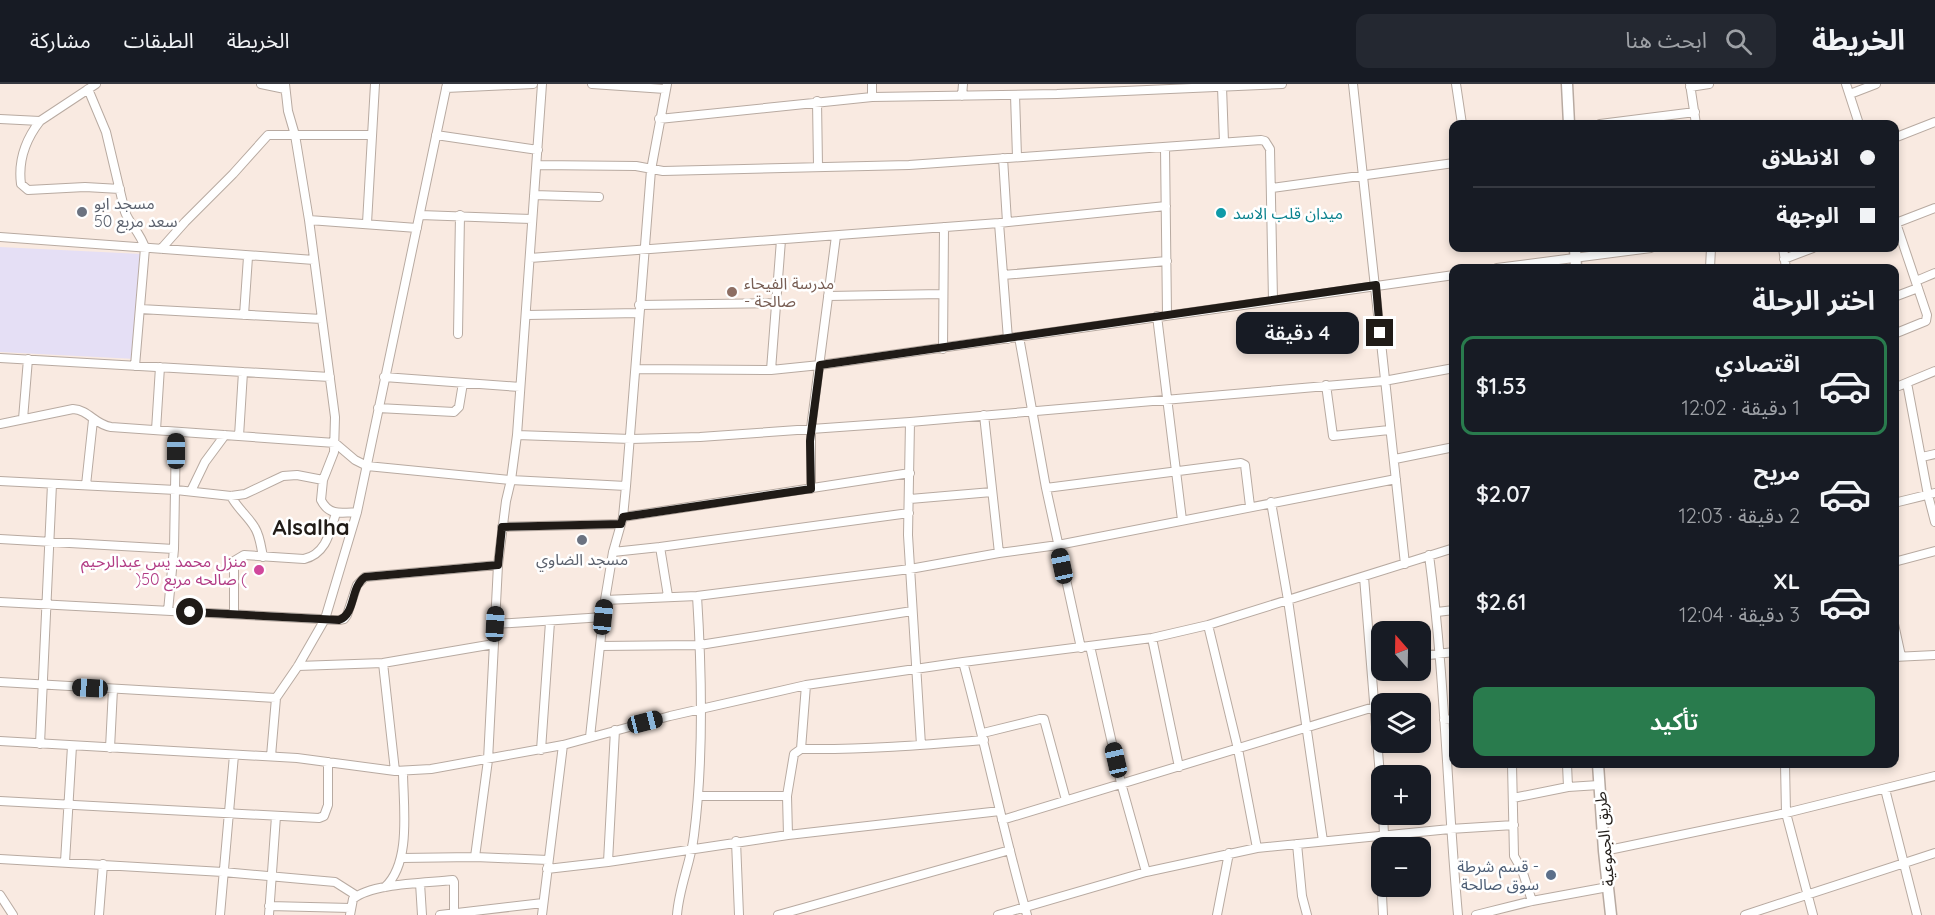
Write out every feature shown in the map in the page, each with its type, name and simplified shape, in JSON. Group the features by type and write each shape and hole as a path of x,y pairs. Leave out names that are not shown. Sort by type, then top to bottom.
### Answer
{"main road":[{"path":"1567,84 1569,120"},
{"name":"طريق الجموعية","path":"1598,768 1611,915"}],"street":[{"path":"96,84 40,121 27,140 20,177 24,188 28,190 85,187 120,189"},
{"path":"261,84 285,86 309,220 335,417 335,443 331,462 323,480 321,500 329,512 357,512"},
{"path":"367,223 375,84"},
{"path":"271,756 276,698 298,666 325,619 357,512 446,86 533,84"},
{"path":"475,857 488,760 498,565 517,435 542,84"},
{"path":"590,737 605,600 613,552 622,520 626,486 643,249 651,170 666,86 592,84"},
{"path":"872,84 872,97"},
{"path":"962,96 963,84"},
{"path":"1057,93 1058,84"},
{"path":"659,119 872,97 1015,95 1282,84"},
{"path":"1353,84 1405,564"},
{"path":"1456,84 1461,120"},
{"path":"1696,120 1690,86 1708,84"},
{"path":"1846,84 1858,120"},
{"path":"1850,94 1876,84"},
{"path":"1222,87 1224,142"},
{"path":"88,89 106,132 127,219 141,236 145,248 135,366"},
{"path":"1015,95 1017,157"},
{"path":"817,102 818,166"},
{"path":"1632,120 1695,112"},
{"path":"0,119 40,121"},
{"path":"1899,136 1935,122"},
{"path":"161,249 265,138 273,134 371,135"},
{"path":"436,135 538,150"},
{"path":"537,165 636,166 663,171 909,165 1261,140 1265,141 1270,149 1273,300"},
{"path":"1165,148 1167,314"},
{"path":"1003,158 1003,275 1008,339"},
{"path":"1272,188 1449,164"},
{"path":"534,195 599,197"},
{"path":"530,258 836,236 1166,206"},
{"path":"1899,221 1935,208"},
{"path":"420,215 532,219"},
{"path":"458,334 460,215"},
{"path":"309,220 417,228"},
{"path":"943,349 944,227"},
{"path":"1899,233 1926,310 1926,321 1899,332"},
{"path":"811,489 811,428 836,236"},
{"path":"0,237 314,260"},
{"path":"771,370 781,240"},
{"path":"1528,264 1621,252"},
{"path":"1783,252 1785,264"},
{"path":"1784,259 1802,252"},
{"path":"244,315 248,256"},
{"path":"1003,275 1167,261"},
{"path":"1899,294 1935,273"},
{"path":"636,369 771,370 820,365 1449,276"},
{"path":"828,296 943,294"},
{"path":"526,315 777,303"},
{"path":"1926,310 1935,308"},
{"path":"140,309 322,319"},
{"path":"1157,316 1182,520"},
{"path":"1019,337 1058,545 1146,872"},
{"path":"0,358 330,377"},
{"path":"23,419 28,359"},
{"path":"156,430 160,367"},
{"path":"517,435 630,439 700,437 984,416 1384,381 1449,369"},
{"path":"239,436 243,372"},
{"path":"1899,386 1935,372"},
{"path":"384,377 520,387"},
{"path":"378,408 454,412 459,406 463,383"},
{"path":"1907,383 1935,522"},
{"path":"1326,385 1334,436 1389,430"},
{"path":"0,424 80,409 104,426 335,443 367,466 511,480 626,486"},
{"path":"984,416 999,553"},
{"path":"86,486 93,420"},
{"path":"910,422 910,569 921,745"},
{"path":"168,611 174,549 176,432"},
{"path":"191,491 205,462 225,435"},
{"path":"1395,459 1449,448"},
{"path":"1922,457 1935,454"},
{"path":"1046,488 1243,464 1250,506"},
{"path":"502,527 622,520 910,473"},
{"path":"0,481 176,490 231,496 245,494 283,476 323,480"},
{"path":"605,600 697,597 910,569 1058,545 1396,479"},
{"path":"40,744 52,484"},
{"path":"910,500 992,492"},
{"path":"1899,502 1931,494"},
{"path":"231,496 254,525 263,557"},
{"path":"1271,502 1288,600 1323,841"},
{"path":"234,614 234,561 244,555 310,558 323,547 328,539 336,513"},
{"path":"613,552 909,513"},
{"path":"0,539 174,549"},
{"path":"660,547 668,597"},
{"path":"0,741 271,756 399,771 488,760 563,745 615,730 806,685 1152,638 1208,625 1449,549"},
{"path":"1899,561 1935,551"},
{"path":"1429,555 1437,612 1450,829 1458,915"},
{"path":"0,602 339,620 344,619 357,585 365,577 498,565"},
{"path":"1364,577 1371,663"},
{"path":"677,915 680,891 691,850 698,796 700,645 697,597"},
{"path":"600,646 700,645 912,611"},
{"path":"1437,612 1449,611"},
{"path":"495,624 603,617"},
{"path":"541,750 550,622"},
{"path":"1208,625 1238,749 1257,848"},
{"path":"1152,638 1179,767"},
{"path":"298,666 383,663 494,644"},
{"path":"1431,654 1449,652"},
{"path":"1899,657 1935,655"},
{"path":"963,662 984,737 1002,820 1026,911"},
{"path":"383,663 399,771 402,858 396,874 385,887"},
{"path":"0,682 276,698"},
{"path":"801,749 806,685"},
{"path":"110,748 113,689"},
{"path":"1002,820 1371,707"},
{"path":"788,834 787,796 794,754 801,749 921,745 984,737 1040,718 1044,719 1066,800"},
{"path":"1444,720 1449,720"},
{"path":"608,862 615,730"},
{"path":"542,915 563,745"},
{"path":"65,862 72,746"},
{"path":"220,915 234,754"},
{"path":"0,801 319,818 324,816 328,805 328,762"},
{"path":"1512,768 1514,856 1522,870 1532,901"},
{"path":"1567,768 1569,787"},
{"path":"1785,768 1786,813 1813,915"},
{"path":"1604,851 1786,813 1935,776"},
{"path":"1513,798 1569,787 1599,785"},
{"path":"1885,789 1917,915"},
{"path":"698,796 787,796"},
{"path":"547,869 691,850 788,834 1000,811"},
{"path":"276,816 269,911 350,912 353,899 357,896 385,887 454,881 454,913"},
{"path":"1382,825 1383,915"},
{"path":"998,915 1026,911 1146,872 1257,848 1514,825"},
{"path":"736,841 739,915"},
{"path":"1297,844 1304,915"},
{"path":"780,915 1010,850"},
{"path":"1217,915 1229,853"},
{"path":"1745,915 1935,853"},
{"path":"402,858 475,857 549,860"},
{"path":"0,859 222,872 335,882 357,896"},
{"path":"99,915 103,864"},
{"path":"420,883 422,915"},
{"path":"1476,915 1532,901 1608,887"},
{"path":"0,895 13,915"},
{"path":"440,915 543,903"}],"shaded area":[{"path":"0,247 142,254 136,359 0,352"}],"place":[{"name":"مسجد ابو سعد مربع 50","path":"82,212"},
{"name":"ميدان قلب الاسد","path":"1221,213"},
{"name":"مدرسة الفيحاء - صالحة","path":"732,292"},
{"name":"مسجد الضاوي","path":"582,540"},
{"name":"منزل محمد يس عبدالرحيم )صالحه مربع 50 (","path":"259,570"},
{"name":"قسم شرطة - سوق صالحة","path":"1551,875"}],"district":[{"name":"Alsalha","path":"311,527"}],"route":[{"path":"190,612 339,620 344,619 347,615 357,585 365,577 498,565 502,527 621,524 623,517 811,489 810,441 820,365 1376,285 1380,333"}]}
